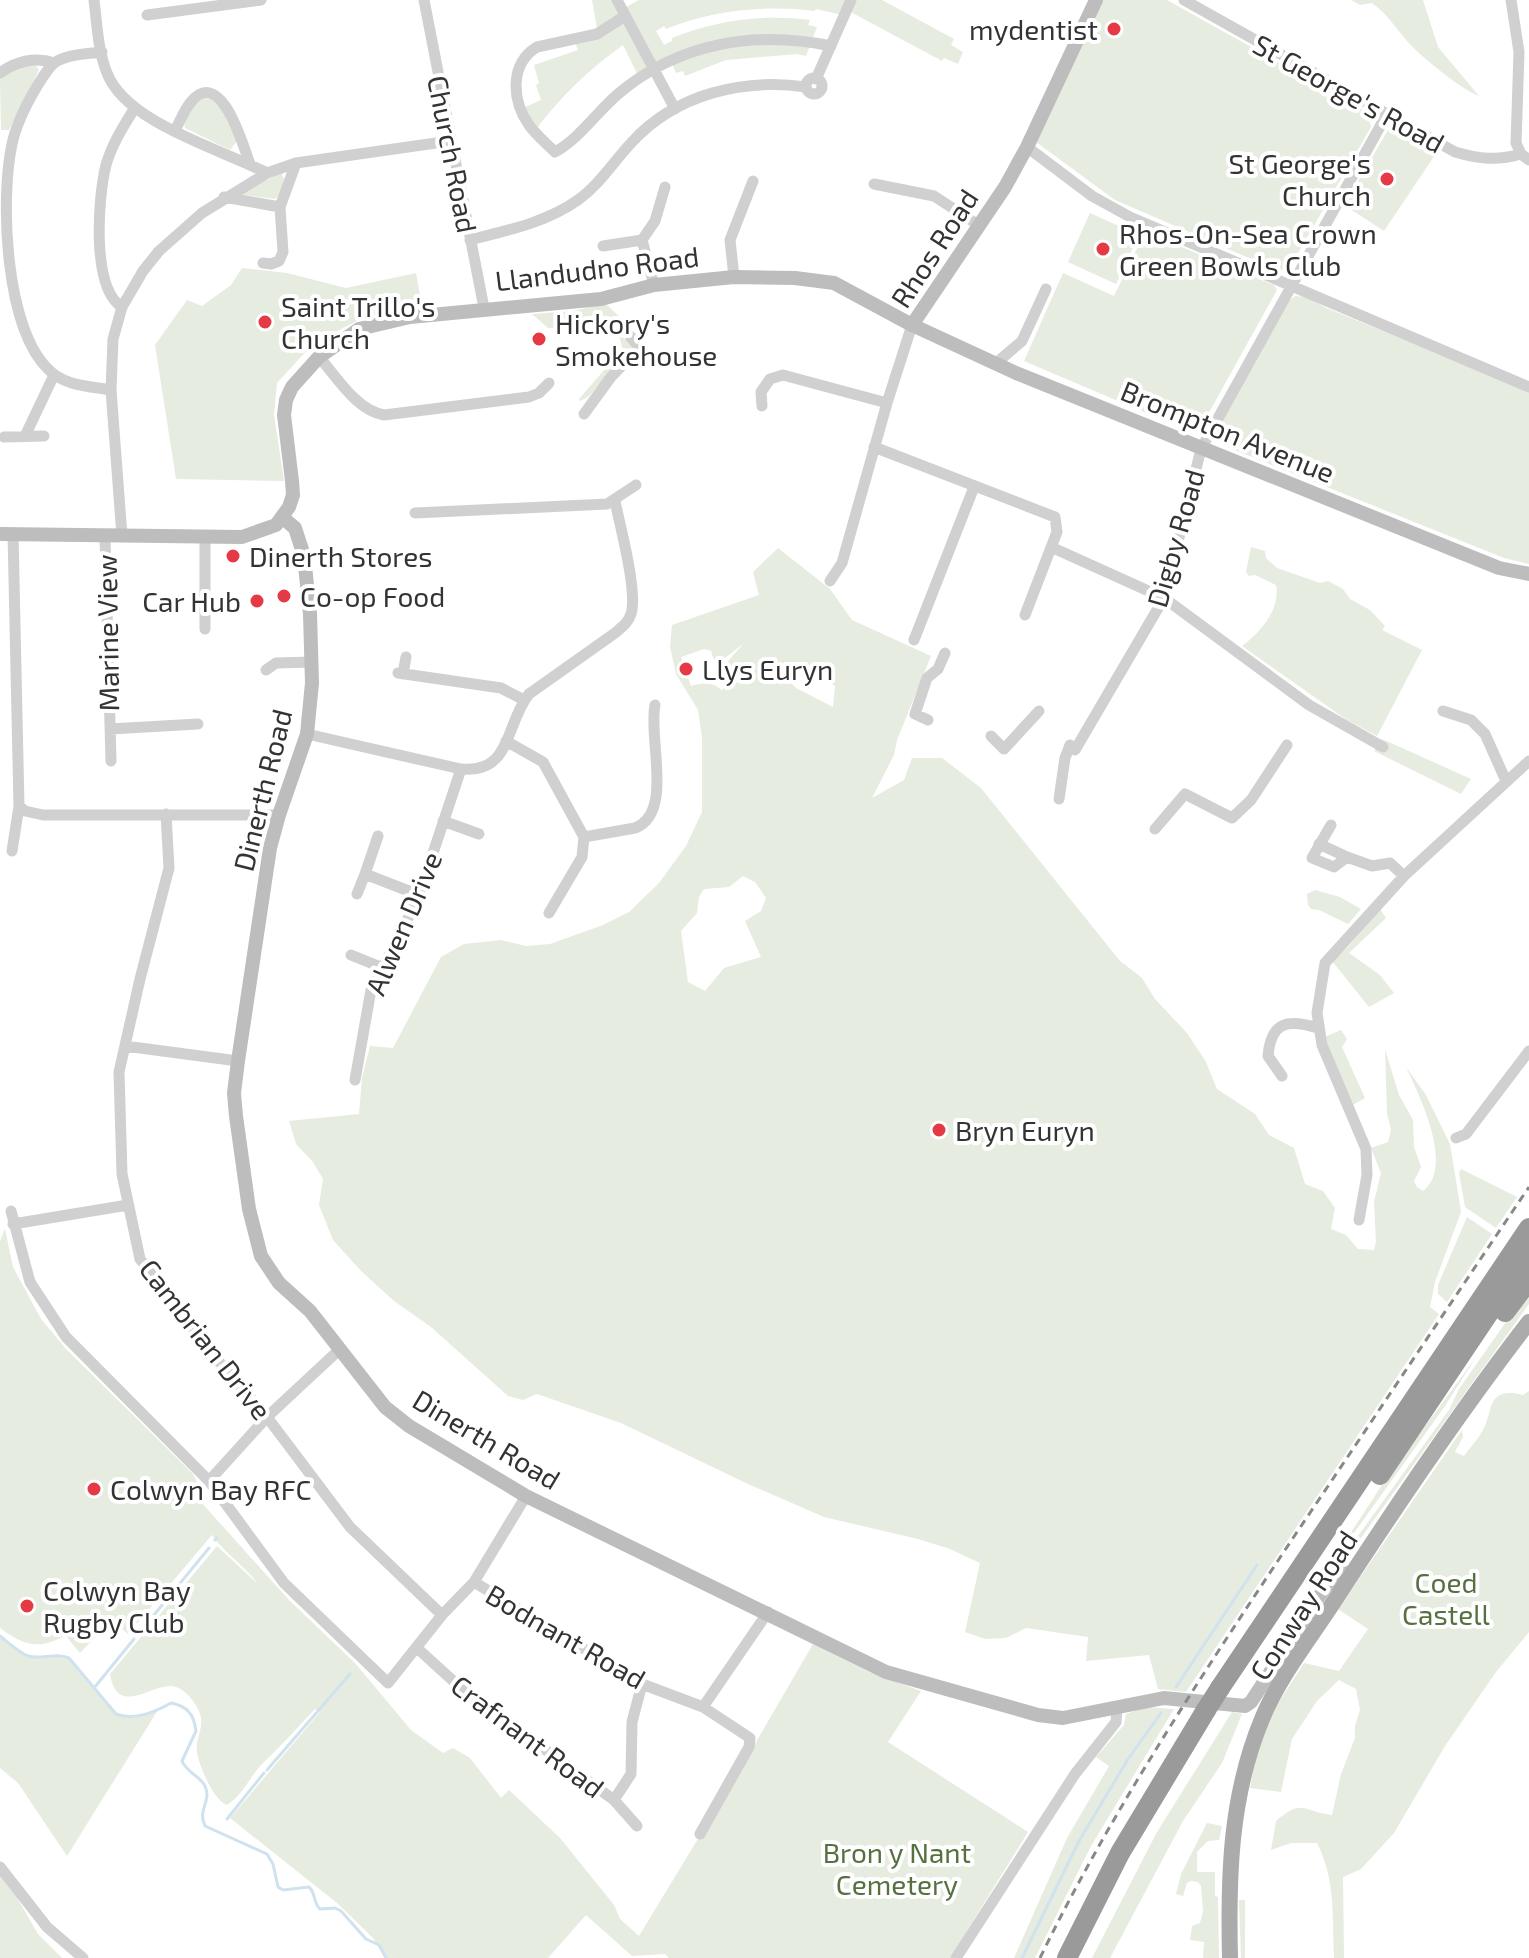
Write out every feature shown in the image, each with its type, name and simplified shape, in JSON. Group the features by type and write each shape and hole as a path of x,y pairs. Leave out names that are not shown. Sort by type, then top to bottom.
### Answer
{"highway":[{"path":"1067,1958 1120,1853 1529,1228"},
{"path":"1226,1691 1441,1387 1529,1253"},
{"path":"1441,1387 1529,1280"},
{"path":"1082,1958 1125,1869 1213,1712"}],"main road":[{"name":"Rhos Road","path":"912,325 980,226 1027,147 1096,0"},
{"name":"Llandudno Road","path":"283,518 293,495 285,426 286,400 301,374 359,329 410,317 601,299 654,285 734,277 795,278 834,283 912,325"},
{"name":"Brompton Avenue","path":"912,325 995,364 1201,449 1499,568 1529,574"},
{"path":"7,534 242,537 276,525 283,518"},
{"name":"Dinerth Road","path":"283,518 295,528 304,556 310,614 311,707 307,734 270,848 238,1061 234,1093 236,1116 249,1209 261,1256 279,1283 310,1311 385,1407 409,1426 526,1496 886,1672 1038,1715 1063,1718 1164,1698 1245,1706 1251,1702 1326,1586 1337,1577 1353,1571"},
{"name":"Conway Road","path":"1230,1958 1232,1829 1262,1718 1353,1571 1529,1322"}],"street":[{"path":"94,0 107,75 134,109 267,173"},
{"path":"147,15 261,0"},
{"name":"Church Road","path":"424,0 484,308"},
{"path":"617,0 675,109"},
{"path":"470,240 537,223 560,212 581,198 605,175 633,140 675,109 709,93 747,84 806,87 810,93 819,93 822,85 816,79 851,0"},
{"name":"St George's Road","path":"1184,0 1455,152 1479,159 1525,157"},
{"path":"1511,0 1519,52 1516,143 1525,157"},
{"path":"625,16 597,34 545,44 528,52 521,61 515,84 521,109 527,122 555,152 570,144 618,94 653,69 698,49 726,42 782,38 831,46"},
{"path":"0,73 22,62 45,60 54,63 102,52"},
{"path":"54,63 34,92 12,143 7,217 14,298 33,349 54,375 70,383 111,390"},
{"path":"175,131 190,102 198,95 218,97 229,111 250,164"},
{"path":"122,307 110,295 103,269 100,200 111,149 134,109"},
{"name":"Digby Road","path":"1059,799 1065,758 1164,598 1201,449 1387,114"},
{"path":"0,135 12,143"},
{"path":"122,536 111,390 113,339 122,307 159,251 186,225 224,197 267,173 296,163 450,141"},
{"path":"1027,147 1092,196 1130,217 1529,387"},
{"path":"263,263 279,261 283,252 280,207 296,163"},
{"path":"734,277 730,240 753,181"},
{"path":"874,184 934,196 980,226"},
{"path":"603,246 642,240 655,221 665,187"},
{"path":"224,197 280,207"},
{"path":"642,240 654,285"},
{"path":"995,364 1019,346 1035,298 1046,289"},
{"name":"Rhos Road","path":"830,581 842,563 912,325"},
{"path":"584,414 611,377 643,351 630,336"},
{"path":"319,357 361,405 384,415 529,397 539,393 549,383"},
{"path":"25,436 54,375"},
{"path":"762,406 761,392 770,379 783,375 887,403"},
{"path":"4,437 44,436"},
{"path":"874,447 1055,517 1057,532 1025,615"},
{"path":"415,513 607,504 636,485"},
{"path":"914,640 974,487"},
{"path":"307,734 461,769 482,769 490,765 498,758 524,700 615,633 631,615 633,595 615,501"},
{"path":"7,534 19,806 12,851"},
{"name":"Marine View","path":"105,537 111,761"},
{"path":"205,537 205,629"},
{"path":"1051,547 1164,598 1339,724 1383,747"},
{"path":"928,720 915,714 927,678 938,669 945,653"},
{"path":"406,657 400,673 501,688 524,700"},
{"path":"0,662 14,663"},
{"path":"264,671 276,663 312,662"},
{"path":"584,837 635,828 642,825 654,811 658,793 649,719 655,705"},
{"path":"991,736 1004,749 1039,711"},
{"path":"1443,711 1471,720 1485,734 1506,781"},
{"name":"Marine View","path":"110,729 198,724"},
{"path":"506,741 543,762 584,837 582,857 549,913"},
{"path":"1155,829 1185,794 1232,818 1251,800 1287,745"},
{"path":"1359,1220 1367,1175 1366,1149 1326,1056 1318,1028 1319,989 1325,963 1404,876 1529,761"},
{"name":"Alwen Drive","path":"355,1080 371,990 419,895 461,769"},
{"path":"19,806 25,811 43,815 279,815"},
{"name":"Cambrian Drive","path":"166,814 169,868 119,1072 122,1174 140,1259 215,1357 267,1417 350,1527 442,1615"},
{"path":"443,821 479,834"},
{"path":"1331,825 1312,858 1334,867 1347,857 1372,866 1390,863 1404,876"},
{"path":"357,894 378,836"},
{"path":"365,874 419,895"},
{"path":"351,955 383,968"},
{"path":"1282,1076 1268,1056 1273,1032 1285,1023 1299,1022 1318,1028"},
{"path":"125,1046 238,1061"},
{"path":"1456,1138 1466,1134 1529,1051"},
{"path":"13,1224 128,1205"},
{"path":"11,1211 30,1282 66,1337 209,1481 284,1583 388,1683 442,1615 474,1582 526,1496"},
{"path":"209,1481 267,1417 340,1349"},
{"name":"Bodnant Road","path":"474,1582 642,1684 703,1707 751,1741 700,1834"},
{"path":"703,1707 768,1612"},
{"name":"Crafnant Road","path":"417,1648 462,1689 614,1800 637,1826"},
{"path":"614,1800 631,1774 632,1722 642,1684"},
{"path":"956,1958 1075,1774 1116,1722 1117,1709"},
{"path":"0,1867 47,1927 83,1958"}],"green space":[{"path":"592,0 617,0 622,9 639,0 882,0 954,39 951,45 963,52 958,64 944,58 942,61 847,10 843,15 816,9 758,9 720,13 666,29 664,26 656,31 664,45 672,38 689,32 740,20 792,18 810,20 808,25 817,27 806,56 797,54 726,60 685,76 683,71 676,73 671,61 639,77 623,45 575,85 534,132 521,109 541,100 534,65 578,50 575,42 597,28"},
{"path":"1103,0 1167,0 1367,112 1371,127 1290,267 1279,271 1115,200 1036,142"},
{"path":"1351,0 1423,0 1438,47 1479,96 1452,80 1421,55 1372,3 1360,5"},
{"path":"35,64 39,70 9,130 1,130 0,79 5,73"},
{"path":"204,98 217,100 237,141 230,150 185,128 184,123 195,101"},
{"path":"1388,130 1401,133 1437,152 1384,231 1344,205"},
{"path":"281,173 284,179 279,196 275,199 237,194"},
{"name":"Rhos-On-Sea Crown Green Bowls Club","path":"1090,213 1139,235 1116,284 1068,262"},
{"path":"1145,232 1274,285 1277,290 1202,425 1193,433 1024,361 1063,273 1114,296"},
{"path":"242,268 287,273 346,288 416,273 422,306 376,315 338,330 312,350 309,348 277,383 274,415 284,481 176,479 155,345 187,300 202,306 231,285"},
{"path":"1295,296 1307,297 1324,307 1529,391 1529,564 1504,558 1232,449 1217,439 1216,431 1285,304"},
{"path":"605,303 620,317 610,327 600,319 573,337 563,328 548,328 532,314 574,311"},
{"path":"619,336 633,348 588,397 580,401 605,369 589,350 592,348 609,365 623,350"},
{"path":"1251,547 1265,551 1266,558 1277,568 1320,583 1328,581 1343,589 1350,599 1370,610 1385,626 1382,630 1422,650 1377,736 1347,720 1242,646 1268,620 1277,594 1276,585 1255,575 1249,576 1246,572"},
{"path":"778,548 830,589 852,620 931,656 897,740 894,755 872,798 904,780 912,758 942,758 981,788 1120,961 1142,978 1155,999 1187,1033 1206,1062 1217,1089 1255,1114 1269,1135 1294,1148 1305,1184 1323,1191 1335,1208 1331,1229 1346,1235 1358,1249 1374,1250 1374,1202 1381,1173 1371,1148 1388,1142 1391,1130 1387,1113 1385,1049 1399,1095 1413,1120 1414,1147 1421,1167 1414,1181 1423,1191 1432,1180 1436,1165 1435,1148 1426,1112 1406,1067 1426,1095 1450,1144 1461,1212 1435,1282 1430,1307 1439,1314 1186,1692 1158,1689 1149,1655 1086,1661 1088,1637 1026,1628 1006,1638 985,1639 965,1632 980,1563 950,1549 824,1517 621,1423 537,1394 523,1400 508,1396 431,1327 394,1301 361,1271 333,1240 319,1205 323,1179 313,1162 296,1144 289,1121 359,1114 362,1078 370,1046 393,1048 441,957 464,944 501,940 526,946 550,944 603,925 629,912 659,883 686,846 702,812 702,737 698,710 676,674 670,647 672,625 759,595 753,572","holes":["743,644 724,666 722,691 712,684 691,686 681,657 704,649 711,651 714,660 721,661","796,665 835,686 833,707 796,688 790,682 789,668","743,876 755,882 766,898 761,911 745,921 761,957 724,968 705,991 688,982 681,931 697,913 699,897 704,889 729,887"]},
{"path":"1382,739 1471,779 1461,794 1374,751"},
{"path":"1315,890 1340,897 1361,909 1348,924 1311,909 1307,894"},
{"path":"1380,909 1386,918 1349,953 1380,975 1394,993 1369,1007 1332,961"},
{"path":"1341,1030 1347,1039 1342,1047 1365,1098 1351,1106 1322,1038"},
{"path":"1461,1169 1517,1197 1496,1228 1465,1207 1459,1173"},
{"path":"1467,1217 1492,1234 1447,1302 1438,1294 1438,1285"},
{"name":"Bron y Nant Cemetery","path":"5,1229 13,1267 41,1319 67,1350 193,1474 197,1482 191,1491 289,1600 355,1663 411,1730 443,1753 453,1748 470,1758 501,1798 509,1790 560,1838 614,1905 620,1919 639,1936 813,1644 869,1672 921,1691 888,1742 1028,1832 950,1958 632,1956 586,1915 548,1958 386,1958 373,1938 337,1903 230,1818 320,1712 315,1709 227,1805 212,1790 201,1766 197,1745 201,1718 188,1695 171,1686 127,1696 114,1687 110,1674 217,1546 258,1584 212,1535 128,1634 111,1620 80,1653 65,1635 47,1643 31,1644 16,1639 0,1628 0,1241"},
{"path":"1529,1289 1529,1304 1356,1545 1342,1558 1449,1410 1459,1389"},
{"path":"1476,1357 1445,1406 1339,1554 1337,1563 1323,1575 1382,1485"},
{"name":"Coed Castell","path":"1529,1391 1529,1632 1496,1672 1445,1746 1394,1833 1361,1869 1343,1877 1344,1958 1334,1958 1330,1885 1317,1843 1291,1843 1271,1850 1276,1821 1292,1810 1302,1808 1332,1815 1341,1774 1355,1738 1360,1710 1356,1689 1339,1680 1317,1701 1292,1739 1281,1792 1250,1788 1258,1747 1275,1708 1304,1663 1339,1671 1368,1629 1338,1609 1462,1430 1463,1437 1455,1452 1464,1456 1483,1430 1497,1397 1511,1393 1523,1395"},
{"path":"0,1636 28,1656 69,1658 116,1714 142,1715 158,1710 67,1856 18,1783 0,1768"},
{"path":"1146,1707 1174,1709 1091,1846 1035,1958 1014,1958 1067,1838 1109,1766 1096,1757 1124,1725 1126,1714"},
{"path":"1232,1712 1242,1714 1222,1763 1183,1821 1110,1958 1092,1958 1157,1832"},
{"path":"1207,1823 1222,1826 1219,1840 1208,1841 1197,1852 1197,1872 1215,1872 1219,1958 1203,1958 1204,1942 1190,1940 1192,1926 1200,1923 1203,1911 1201,1886 1191,1881 1187,1883 1183,1896 1176,1894 1181,1874"},
{"path":"0,1868 38,1934 62,1958 0,1958"},
{"path":"1239,1900 1245,1900 1245,1958 1241,1958"}],"waterway":[{"path":"140,1632 209,1548"},
{"path":"1176,1687 1257,1565"},
{"path":"0,1636 28,1656 69,1658 116,1714 137,1716 171,1703 185,1709 194,1720 196,1731 182,1761 205,1786 205,1826 267,1854 273,1864 278,1887 283,1890 309,1887 320,1909 335,1908 341,1911 366,1939 379,1945 386,1958"},
{"path":"94,1688 134,1639"},
{"path":"267,1770 350,1674"},
{"path":"1022,1958 1079,1841 1128,1759 1161,1713"},
{"path":"227,1819 264,1773"}],"railway":[{"path":"1040,1958 1097,1849 1192,1692 1529,1187"}],"place":[{"name":"mydentist","path":"1114,29"},
{"name":"St George's Church","path":"1387,179"},
{"name":"Rhos-On-Sea Crown Green Bowls Club","path":"1103,249"},
{"name":"Saint Trillo's Church","path":"265,322"},
{"name":"Hickory's Smokehouse","path":"539,339"},
{"name":"Dinerth Stores","path":"233,556"},
{"name":"Co-op Food","path":"284,596"},
{"name":"Car Hub","path":"257,601"},
{"name":"Llys Euryn","path":"686,669"},
{"name":"Bryn Euryn","path":"939,1130"},
{"name":"Colwyn Bay RFC","path":"94,1489"},
{"name":"Colwyn Bay Rugby Club","path":"27,1606"}]}
